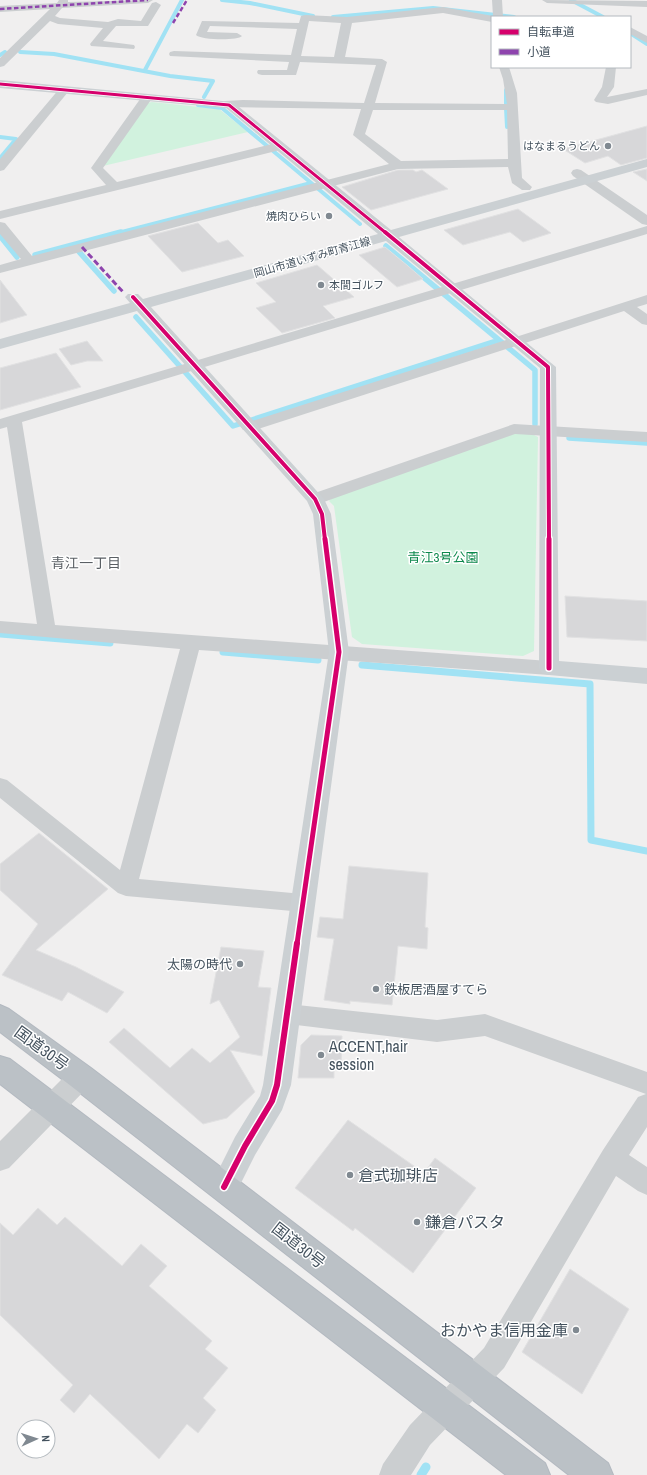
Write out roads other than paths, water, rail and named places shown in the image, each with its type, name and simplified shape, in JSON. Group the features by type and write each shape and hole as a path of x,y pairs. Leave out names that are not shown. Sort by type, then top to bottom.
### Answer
{"highway":[{"name":"国道30号","path":"0,1017 81,1077 596,1475"},
{"path":"0,1068 533,1475"}],"street":[{"path":"494,16 497,0"},
{"path":"547,0 647,4"},
{"path":"576,1 601,13"},
{"path":"0,64 62,3"},
{"path":"0,9 62,3 152,3 144,24 118,22 110,25 58,21 48,16"},
{"path":"262,72 292,73 305,18 347,20 443,10 491,17"},
{"path":"209,12 201,35 237,36"},
{"path":"339,60 347,20"},
{"path":"206,23 303,26"},
{"path":"110,25 95,44 130,47"},
{"path":"631,31 646,39"},
{"path":"200,55 209,36"},
{"path":"0,47 15,48"},
{"path":"174,54 382,62 359,135 398,165"},
{"path":"504,68 512,85 512,163 516,180 526,187"},
{"path":"612,68 608,87 600,100 608,101 647,92"},
{"path":"0,84 225,104 368,105 442,108 512,107"},
{"path":"0,168 64,90"},
{"path":"114,187 97,168 147,97"},
{"path":"225,104 232,107 273,148 318,185 384,232 445,290 508,343 548,367 549,668"},
{"path":"0,215 273,148"},
{"name":"岡山市道いずみ町青江線","path":"0,334 136,301 582,177 647,154"},
{"path":"0,269 398,165 512,163"},
{"name":"岡山市道いずみ町青江線","path":"384,232 526,187 647,163"},
{"path":"582,177 647,221"},
{"path":"0,226 29,261"},
{"path":"47,630 7,422 647,230"},
{"path":"247,424 647,299"},
{"path":"136,301 188,368 247,424 315,499 322,514 339,652 277,1085 272,1101 245,1146 224,1187"},
{"name":"岡山市道いずみ町青江線","path":"0,344 136,301"},
{"path":"626,306 647,321"},
{"path":"315,499 514,429 647,437"},
{"path":"0,627 191,643 339,652 647,676"},
{"path":"126,887 191,643"},
{"path":"0,786 126,887 303,903"},
{"path":"288,1014 437,1031 485,1025 647,1082"},
{"path":"0,1159 81,1077"},
{"path":"394,1475 420,1435 494,1358 612,1159 647,1105"},
{"path":"612,1159 647,1182"}],"waterway":[{"path":"145,70 182,0"},
{"path":"222,0 250,3 313,16"},
{"path":"571,0 601,16"},
{"path":"333,17 433,8 505,16"},
{"path":"631,34 647,44"},
{"path":"0,55 5,52"},
{"path":"20,52 54,54 170,76 213,81 204,97"},
{"path":"506,90 506,104"},
{"path":"198,105 222,108 360,224"},
{"path":"506,108 507,127"},
{"path":"0,137 16,139 0,158"},
{"path":"118,233 311,183"},
{"path":"35,255 121,232"},
{"path":"0,236 17,257"},
{"path":"73,245 114,291"},
{"path":"386,246 499,340"},
{"path":"136,317 233,426 499,340"},
{"path":"499,340 535,370 535,424"},
{"path":"569,438 647,443"},
{"path":"0,634 110,643"},
{"path":"223,652 318,660"},
{"path":"362,665 590,684 591,840 647,851"},
{"path":"421,1475 426,1467"}],"place":[{"name":"はなまるうどん","path":"608,146"},
{"name":"焼肉ひらい","path":"329,216"},
{"name":"本間ゴルフ","path":"321,285"},
{"name":"太陽の時代","path":"240,964"},
{"name":"鉄板居酒屋すてら","path":"376,989"},
{"name":"ACCENT,hair session","path":"321,1055"},
{"name":"倉式珈琲店","path":"350,1175"},
{"name":"鎌倉パスタ","path":"417,1222"},
{"name":"おかやま信用金庫","path":"576,1330"}],"district":[{"name":"青江一丁目","path":"86,563"}],"park label":[{"name":"青江3号公園","path":"443,557"}]}
